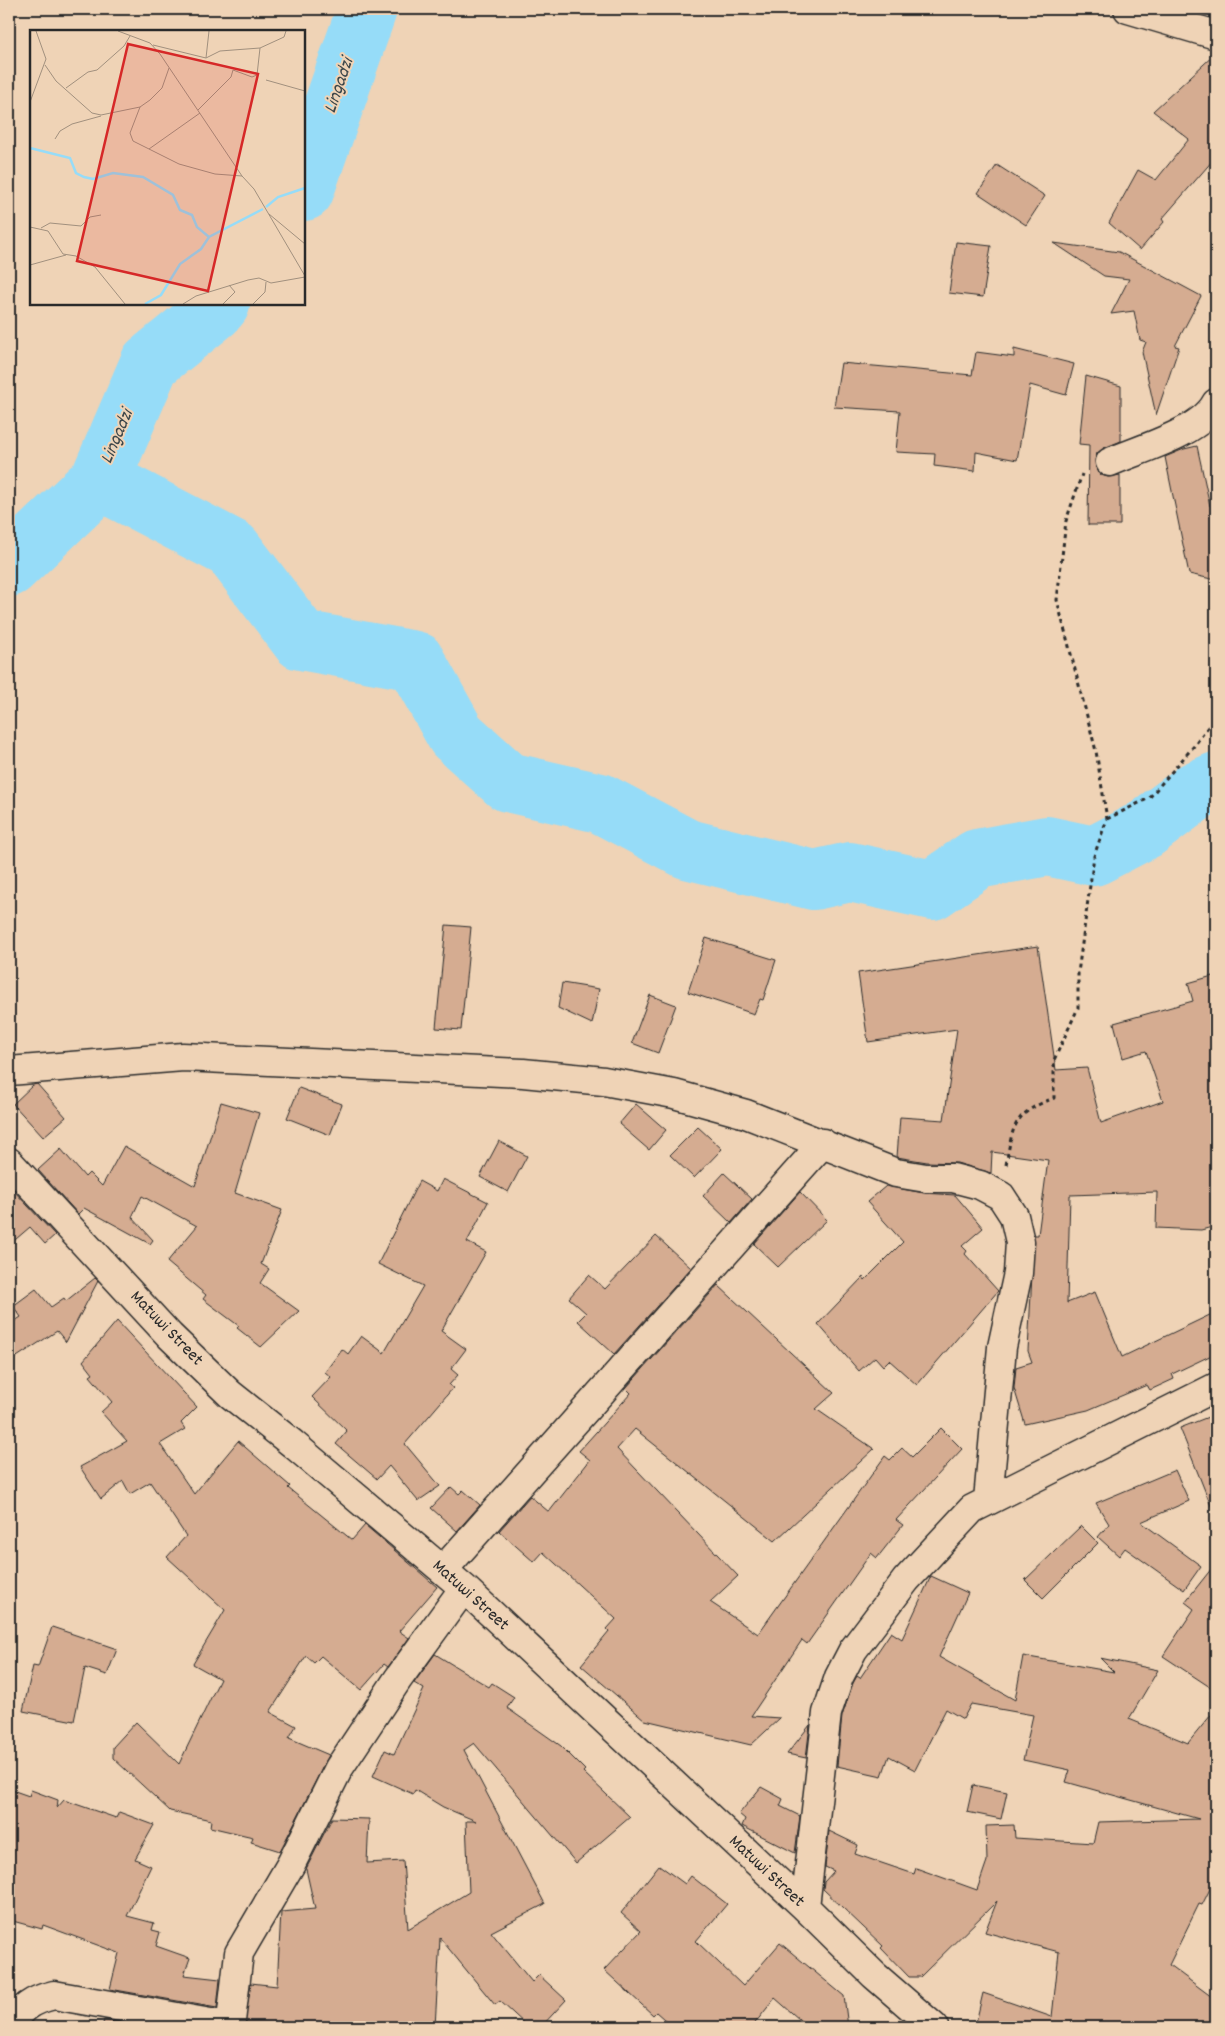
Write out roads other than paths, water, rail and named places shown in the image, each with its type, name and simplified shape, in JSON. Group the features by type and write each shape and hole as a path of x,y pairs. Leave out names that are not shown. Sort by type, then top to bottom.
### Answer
{"street":[{"path":"1128,9 1216,35"},
{"path":"1110,462 1188,429 1201,421 1216,403"},
{"path":"9,1071 183,1058 523,1073 604,1081 674,1094 746,1114 896,1173 926,1178 953,1178 980,1185 1001,1196 1014,1216 1020,1242 1018,1273 1002,1347 988,1500"},
{"path":"443,1570 823,1143"},
{"name":"Matuwi Street","path":"9,1162 170,1336 230,1394 293,1444 464,1588 804,1907 874,1976 934,2027"},
{"path":"804,1907 827,1713 839,1677 853,1650 906,1580 972,1509 1216,1387"},
{"path":"10,2027 21,2010 28,2004 36,1999 54,1996 216,2024 228,2024 231,2021 239,1953 291,1864 339,1768 398,1679 464,1588"}],"waterway":[{"name":"Lingadzi","path":"305,188 367,9"},
{"name":"Lingadzi","path":"9,567 100,480 150,363 219,305"},
{"path":"100,480 232,549 301,640 415,661 456,735 508,782 600,803 687,849 814,880 850,872 932,890 977,859 1047,846 1094,856 1144,830 1196,791 1216,782"}]}
